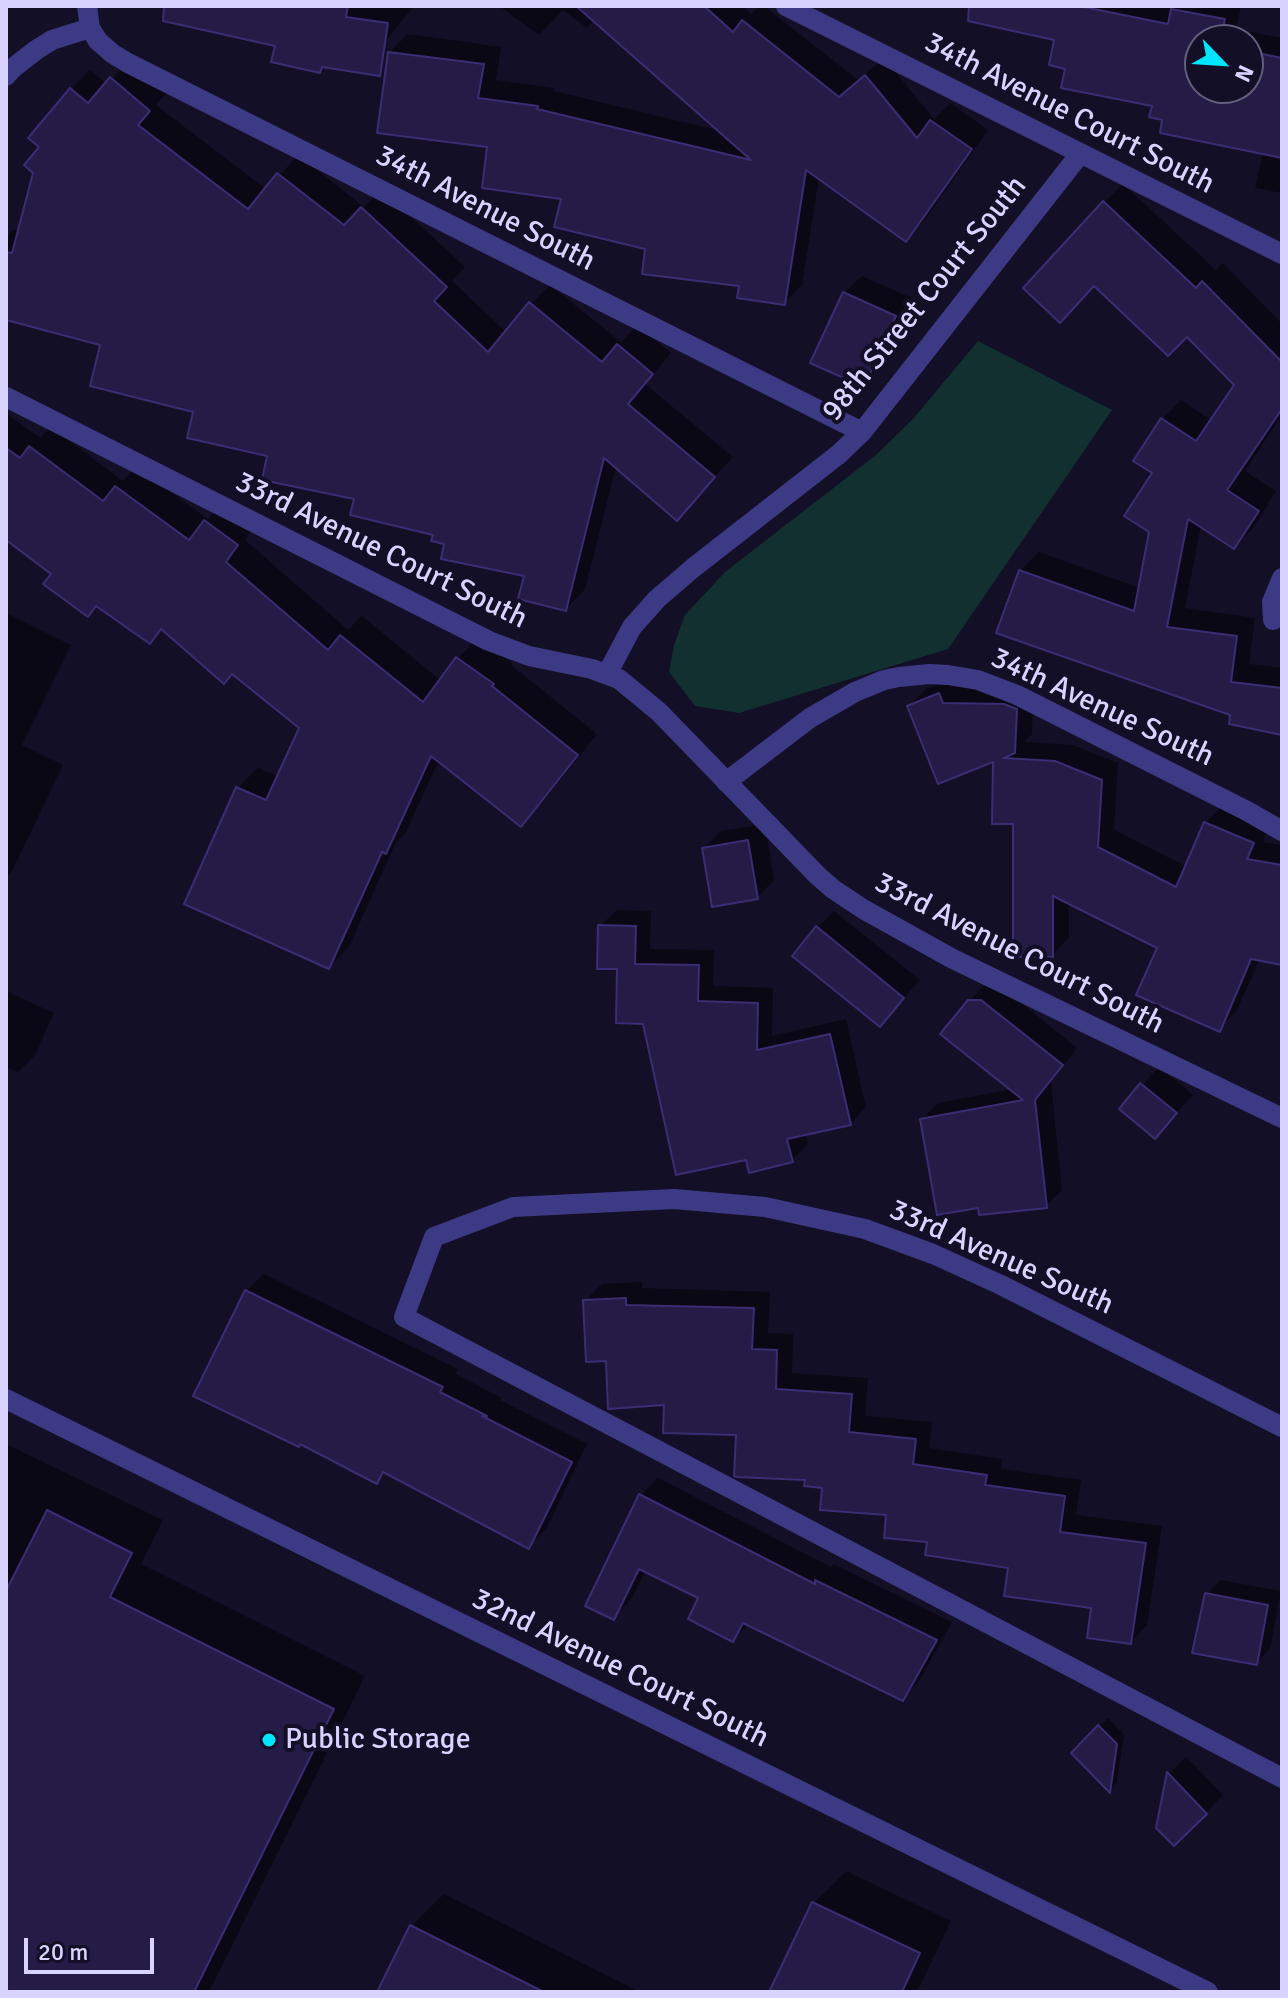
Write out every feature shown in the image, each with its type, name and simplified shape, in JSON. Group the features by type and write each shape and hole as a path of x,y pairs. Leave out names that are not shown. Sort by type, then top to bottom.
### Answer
{"street":[{"path":"6,76 52,40 90,28 87,6"},
{"name":"34th Avenue Court South","path":"786,6 1282,254"},
{"name":"34th Avenue South","path":"90,28 104,47 128,63 862,432"},
{"name":"98th Street Court South","path":"607,674 632,627 657,599 862,432 1080,154"},
{"name":"33rd Avenue Court South","path":"6,397 489,641 529,656 607,674 633,689 659,712 818,876 863,909 953,959 1282,1118"},
{"path":"1273,620 1272,602 1282,578"},
{"name":"34th Avenue South","path":"726,782 810,718 855,692 899,677 948,675 978,680 1017,695 1282,831"},
{"name":"33rd Avenue South","path":"1282,1427 1001,1285 933,1254 865,1229 765,1207 674,1199 513,1207 434,1237 404,1317 1282,1778"},
{"name":"32nd Avenue Court South","path":"6,1399 1208,1992"}],"green space":[{"path":"978,341 1112,410 948,649 739,713 695,706 669,672 674,645 685,615 725,572 876,455 913,419"}],"building":[{"path":"164,6 348,6 346,17 388,23 380,76 322,67 320,73 271,62 275,46 163,21"},
{"path":"576,6 704,6 733,32 742,20 839,97 865,75 917,138 930,120 972,149 906,242 806,170 785,305 737,298 739,286 642,274 645,249 554,227 561,199 482,188 487,147 377,133 388,52 484,64 478,98 538,106 537,109 751,160"},
{"path":"969,6 1079,6 1168,24 1171,9 1225,19 1224,24 1184,24 1184,104 1264,104 1264,54 1282,58 1282,158 1160,133 1162,120 1149,117 1152,106 1061,88 1065,69 1049,65 1054,40 968,21"},
{"path":"110,77 150,111 138,125 248,209 277,173 344,225 361,207 447,287 434,301 488,352 529,302 602,362 617,344 653,374 628,404 715,477 677,521 604,458 566,611 518,599 524,576 441,559 444,544 431,541 433,535 350,515 354,499 262,480 267,456 187,438 193,412 90,386 100,345 6,320 6,252 12,253 33,173 24,165 39,147 28,138 70,88 88,103"},
{"path":"1103,201 1196,288 1202,281 1282,362 1282,409 1227,490 1259,511 1234,549 1188,519 1167,627 1237,636 1231,682 1282,688 1282,735 1229,724 1230,715 996,633 1019,570 1134,611 1149,532 1124,516 1152,473 1133,461 1161,418 1196,441 1234,385 1187,337 1168,356 1094,286 1060,323 1023,288"},
{"path":"843,292 896,316 864,387 810,363"},
{"path":"29,446 103,501 115,486 189,540 204,520 238,545 226,562 328,650 340,635 423,702 456,657 494,684 492,686 578,755 521,827 431,756 386,854 382,852 329,969 184,904 236,787 266,800 299,728 232,674 224,684 161,629 150,644 96,606 88,617 43,584 51,574 6,540 6,448 20,458"},
{"path":"939,693 943,703 1004,704 1017,709 1015,753 1004,758 1055,761 1102,780 1098,847 1176,887 1204,822 1254,843 1247,859 1282,865 1282,965 1251,959 1220,1032 1136,995 1157,948 1053,896 1053,957 1013,957 1013,824 992,824 993,762 938,784 907,706"},
{"path":"748,840 758,899 712,907 702,848"},
{"path":"598,925 636,926 635,964 699,965 698,1001 758,1003 757,1050 830,1034 851,1125 787,1139 793,1162 749,1173 746,1160 676,1175 643,1024 616,1023 617,969 597,969"},
{"path":"816,926 904,998 880,1027 792,956"},
{"path":"968,1000 981,1000 1063,1065 1035,1100 1047,1208 979,1215 978,1208 937,1215 920,1119 1023,1100 940,1034"},
{"path":"1140,1083 1177,1113 1155,1139 1119,1109"},
{"path":"245,1290 443,1387 440,1392 572,1462 529,1549 383,1472 377,1484 300,1444 299,1447 193,1396"},
{"path":"626,1298 626,1305 754,1308 752,1349 777,1350 776,1389 852,1394 849,1432 916,1439 913,1464 987,1475 985,1485 1065,1496 1060,1532 1146,1543 1131,1644 1087,1638 1091,1608 1004,1596 1008,1568 925,1555 927,1542 884,1538 886,1515 820,1510 822,1488 804,1486 805,1480 734,1476 736,1435 663,1433 664,1405 608,1409 606,1361 586,1362 583,1300"},
{"path":"639,1494 815,1584 815,1580 937,1640 903,1701 743,1623 733,1642 688,1619 698,1598 639,1569 614,1620 585,1606"},
{"path":"47,1510 132,1553 110,1597 334,1709 194,1992 6,1992 6,1591"},
{"path":"1205,1593 1268,1605 1257,1665 1192,1653"},
{"path":"1098,1725 1117,1744 1110,1793 1071,1753"},
{"path":"1167,1772 1207,1814 1174,1846 1156,1828"},
{"path":"812,1902 920,1953 902,1992 769,1992"},
{"path":"410,1925 544,1992 377,1992"}],"place":[{"name":"Public Storage","path":"269,1740"}]}
